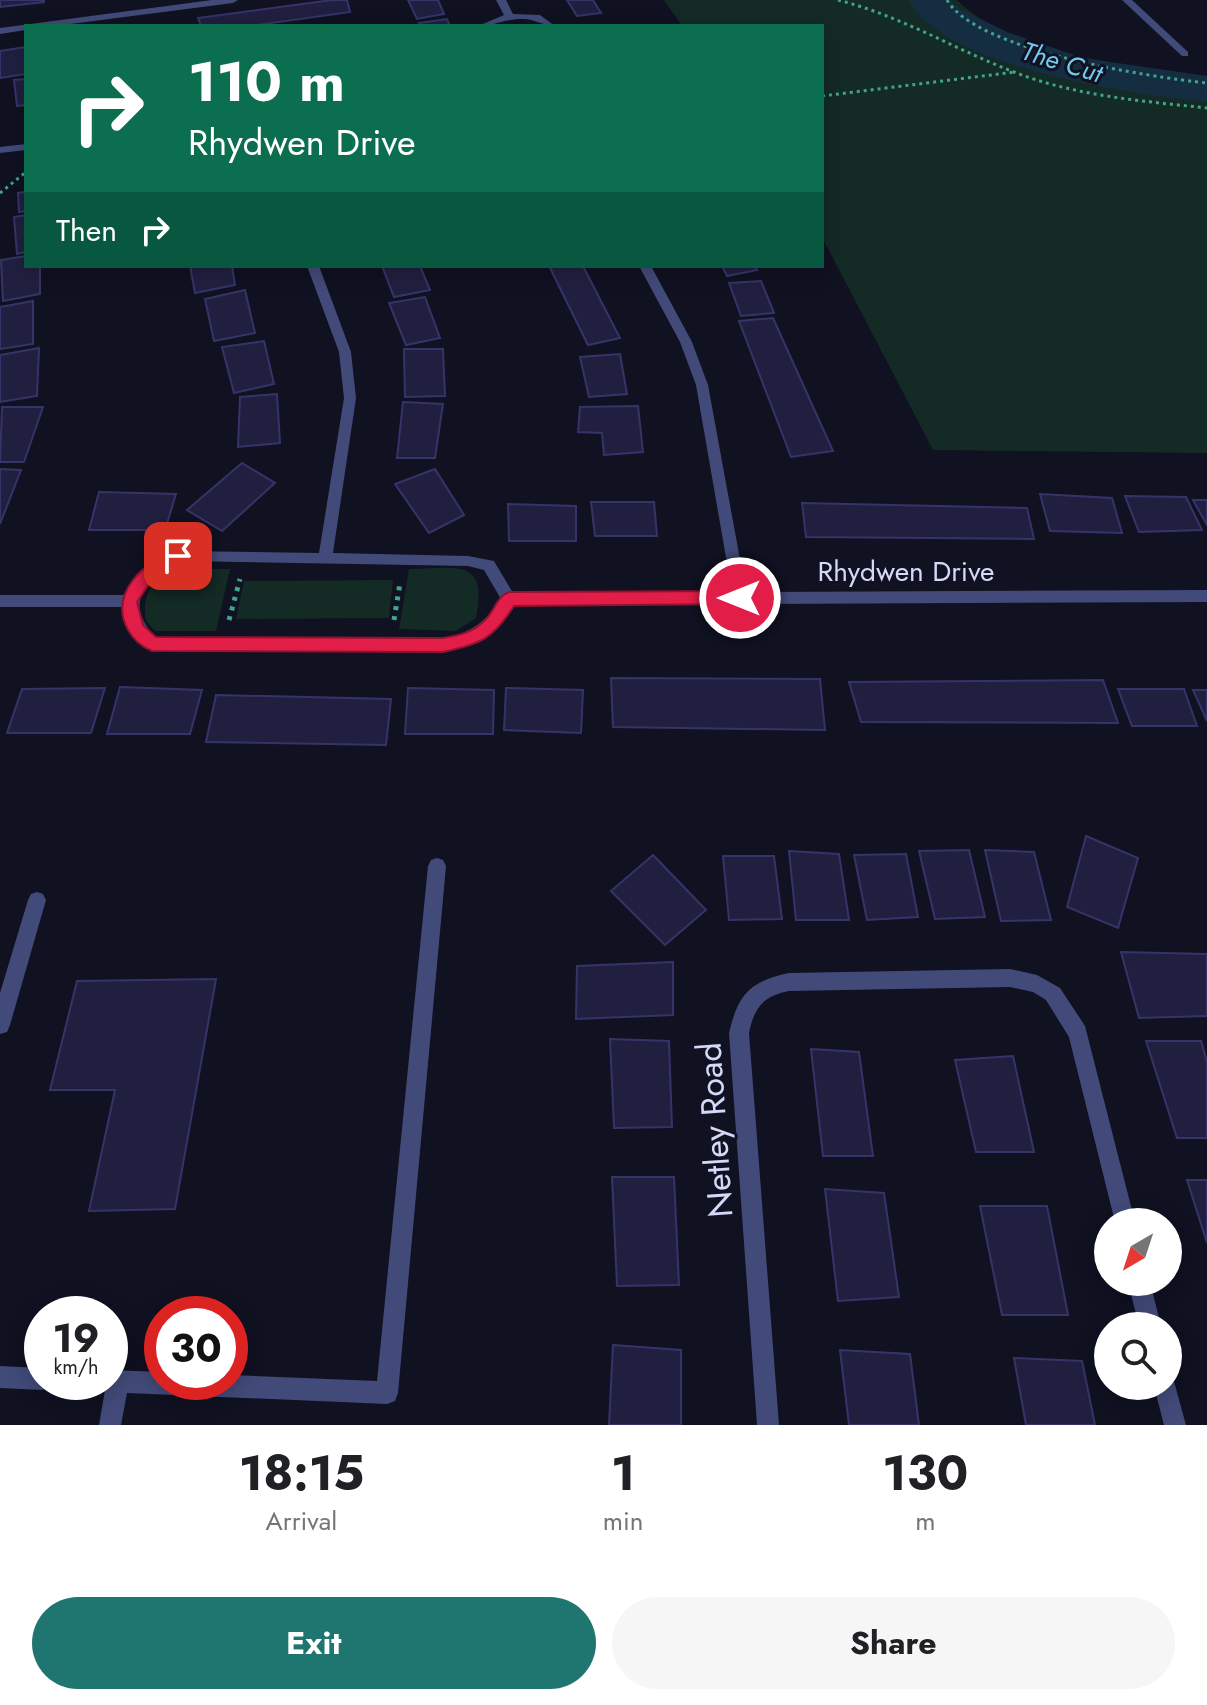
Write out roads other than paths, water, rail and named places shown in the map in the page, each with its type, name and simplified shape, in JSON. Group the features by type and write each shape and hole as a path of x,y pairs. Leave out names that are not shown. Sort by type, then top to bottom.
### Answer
{"street":[{"path":"48,24 233,0"},
{"path":"501,0 510,18"},
{"path":"1127,0 1185,54"},
{"path":"486,24 510,18 540,17 548,24"},
{"path":"0,31 24,27"},
{"path":"0,150 24,147"},
{"path":"314,268 345,352 350,398 325,558"},
{"path":"646,268 686,342 702,385 740,598"},
{"path":"178,556 325,558 468,561 489,565 509,599 492,625 472,639 443,645 152,644 137,630 130,617 129,601 150,574 178,556"},
{"name":"Rhydwen Drive","path":"509,599 1207,596"},
{"path":"0,601 129,601"},
{"path":"128,1383 387,1393 437,866"},
{"path":"0,1025 37,900"},
{"name":"Netley Road","path":"768,1425 739,1033 742,1014 752,997 767,985 1010,978 1037,984 1053,994 1078,1033 1122,1208"},
{"path":"0,1377 24,1378"},
{"path":"110,1425 112,1400"},
{"path":"1169,1400 1175,1425"}],"waterway":[{"name":"The Cut","path":"929,0 938,13 952,21 992,41 1051,63 1111,77 1207,89"}]}
